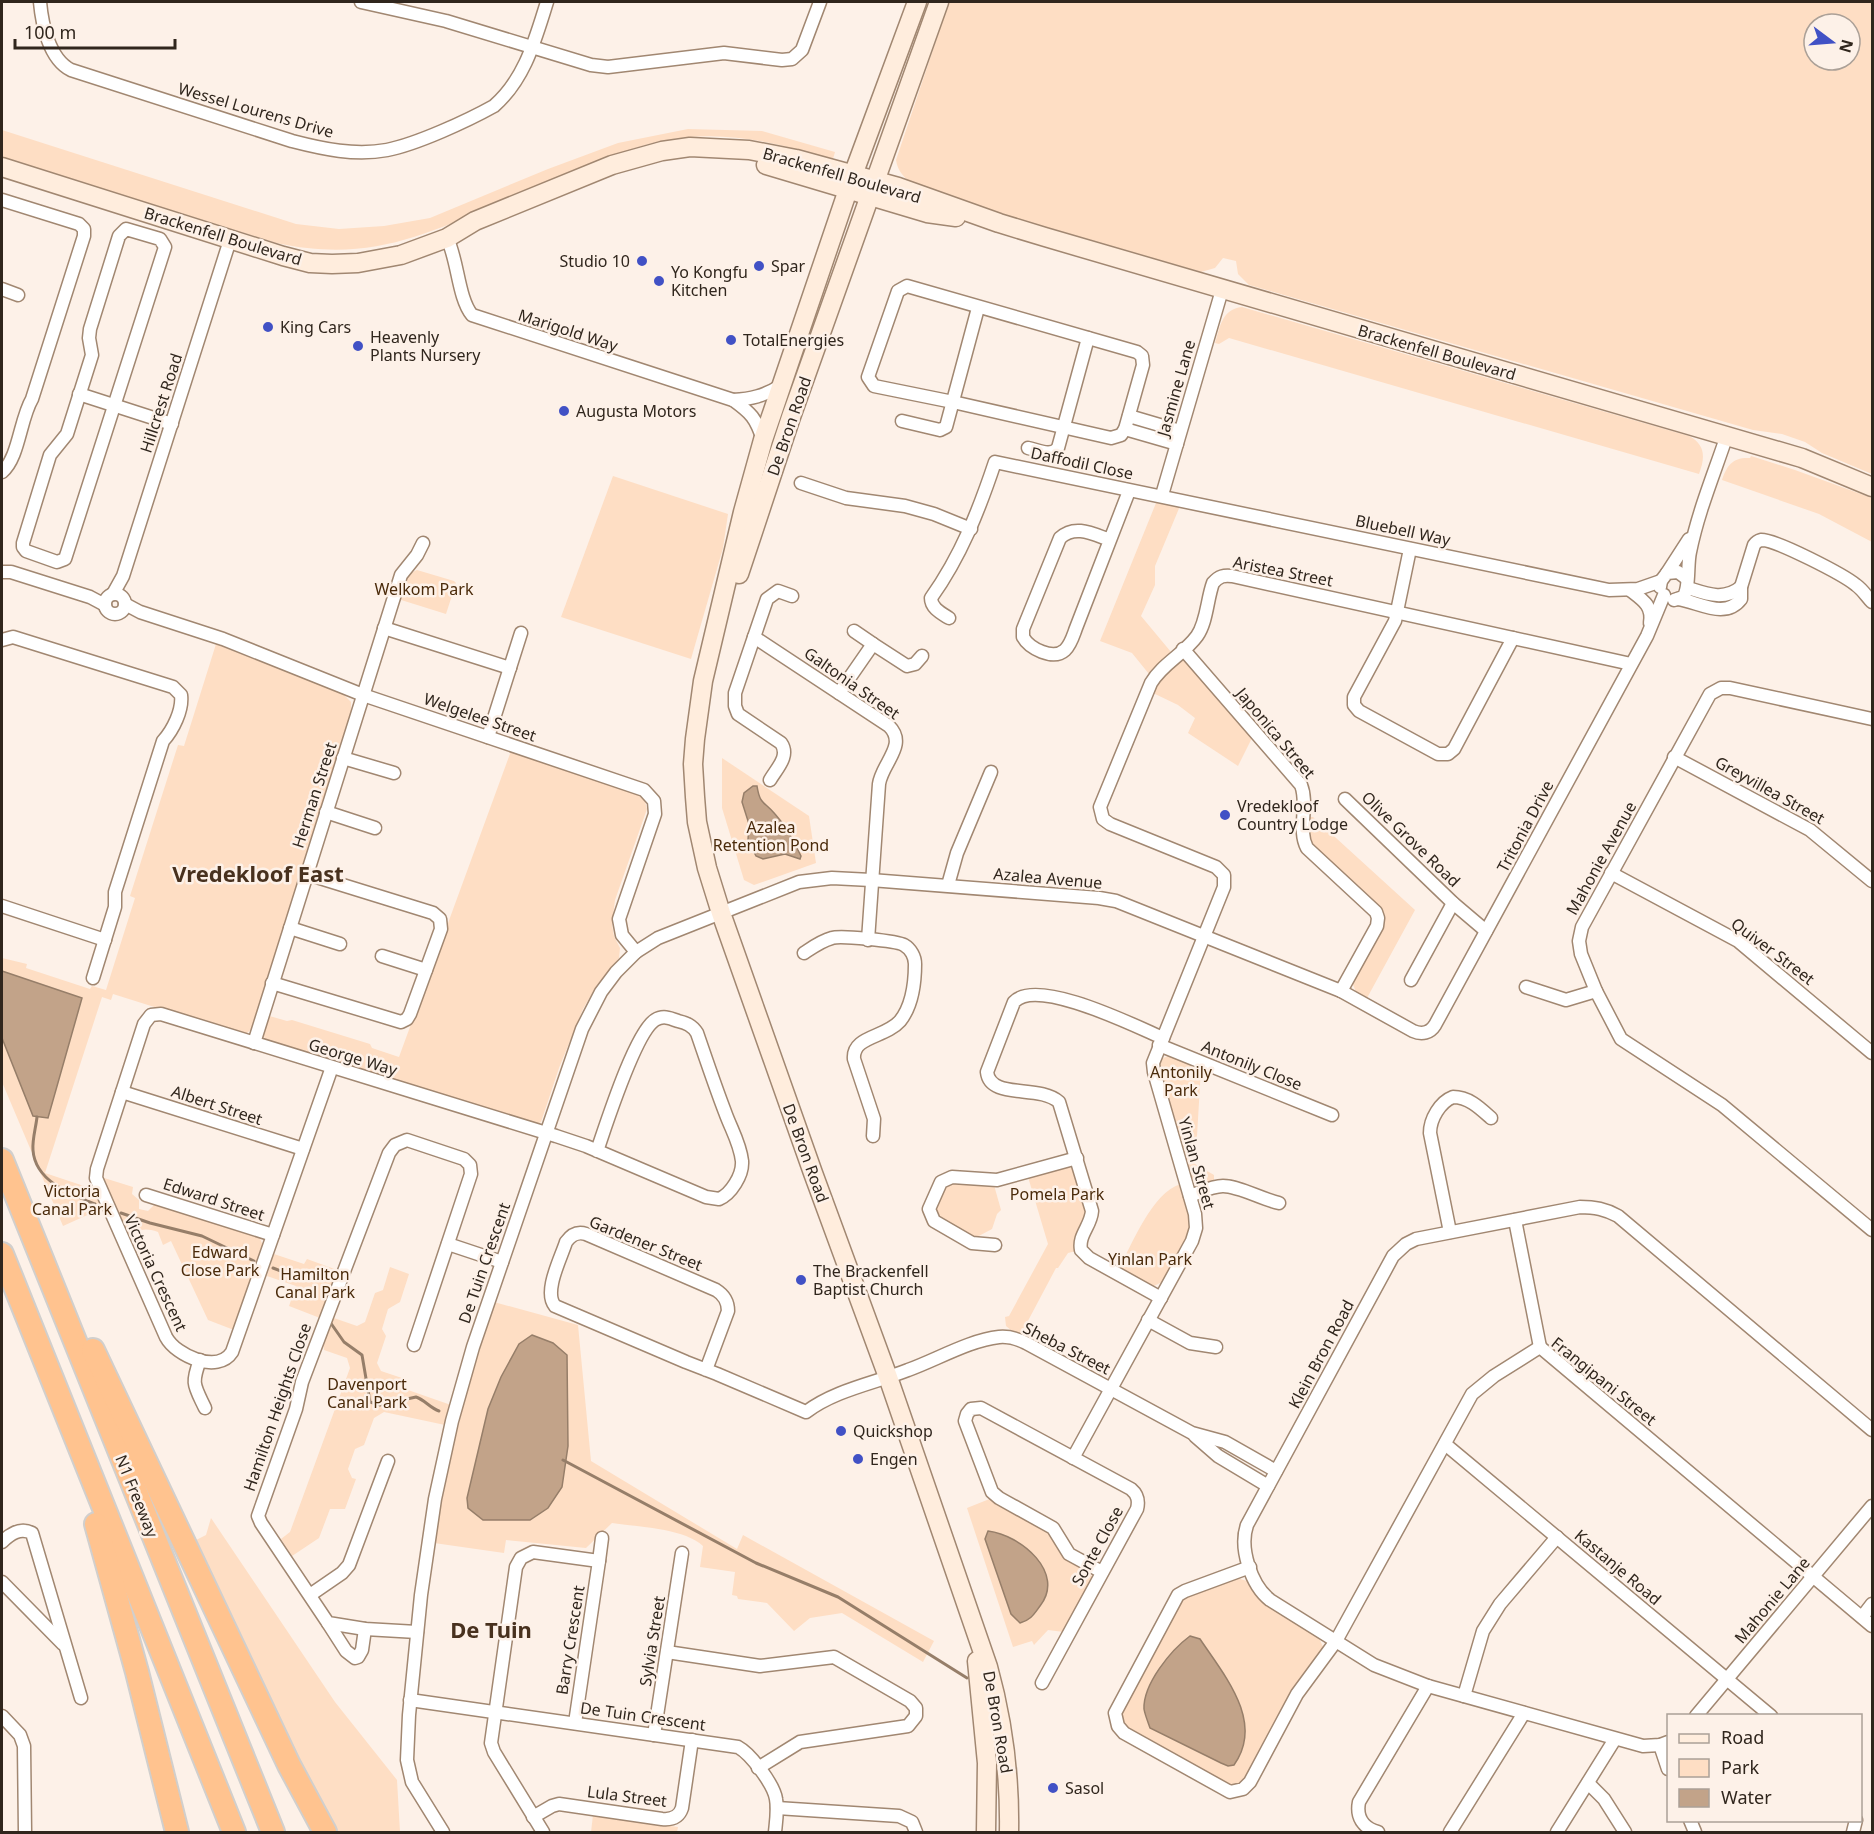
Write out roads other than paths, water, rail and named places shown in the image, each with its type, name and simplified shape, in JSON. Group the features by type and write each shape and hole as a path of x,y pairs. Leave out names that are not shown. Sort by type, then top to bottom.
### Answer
{"highway":[{"name":"N1 Freeway","path":"2,1160 273,1833"},
{"path":"12,1187 67,1295 284,1755 325,1833"},
{"path":"3,1257 98,1532 137,1672 177,1833"},
{"path":"3,1257 234,1833"}],"street":[{"name":"Wessel Lourens Drive","path":"40,2 48,39 58,59 65,67 292,141 339,151 387,150 404,145 494,106 511,89 518,78 532,47 547,2"},
{"path":"362,2 446,21 591,65 608,68 724,53 788,60 797,56 802,50 820,2"},
{"name":"De Bron Road","path":"917,2 851,182 763,440 743,512 703,681 693,764 697,822 707,868 721,913 888,1377 988,1667 998,1703 1008,1782 1009,1833"},
{"name":"De Bron Road","path":"703,681 791,417 939,2"},
{"name":"Brackenfell Boulevard","path":"2,167 283,256 310,263 332,264 401,255 447,238 475,221 612,165 662,151 702,147 749,150 796,159 851,182 873,188 898,187 999,223 1222,290 1727,435 1802,458 1872,487"},
{"path":"2,200 79,224 84,227 84,232 32,399 10,461 2,472"},
{"path":"126,229 160,239 165,248 115,406 65,558 57,562 26,551 22,547 51,455 67,434 93,351 89,338 90,329 119,236 126,229"},
{"name":"Marigold Way","path":"447,238 452,249 466,305 472,315 733,400 750,412 763,440"},
{"name":"Hillcrest Road","path":"116,602 230,240"},
{"path":"907,286 1088,338 1137,352 1142,356 1143,365 1127,422 1121,435 1111,438 874,386 868,377 898,291 907,286"},
{"path":"2,289 18,295"},
{"name":"Jasmine Lane","path":"1162,495 1222,290"},
{"path":"902,421 943,429 947,423 978,308"},
{"path":"1028,448 1049,453 1055,452 1058,448 1088,338"},
{"name":"Marigold Way","path":"733,400 768,394 780,386"},
{"path":"80,394 172,424"},
{"path":"1127,422 1179,437"},
{"path":"1667,590 1694,530 1727,435"},
{"name":"Daffodil Close","path":"971,529 995,462 1129,491 1162,495"},
{"path":"801,483 840,496 905,506 934,514 971,529 950,571 931,598 935,609 949,618"},
{"path":"1110,540 1078,530 1065,533 1060,538 1023,629 1023,637 1032,647 1057,654 1066,648 1110,540 1129,491"},
{"name":"Bluebell Way","path":"1162,495 1609,590 1634,590"},
{"path":"1634,590 1667,590 1686,593 1687,565 1694,530"},
{"path":"1667,590 1724,610 1737,603 1742,595 1741,587 1754,545 1762,540 1779,544 1855,583 1872,602"},
{"name":"Herman Street","path":"254,1043 401,575 417,555 423,543"},
{"path":"1410,549 1395,621 1355,693 1354,705 1362,713 1438,754 1444,755 1454,749 1513,638"},
{"name":"Welgelee Street","path":"2,572 11,572 90,597 116,602 223,639 363,695 640,788 652,797 655,813 619,919 622,935 636,952"},
{"path":"1667,590 1678,572 1687,583 1721,596 1741,587"},
{"name":"Aristea Street","path":"1203,936 1225,883 1222,872 1216,867 1110,824 1103,819 1100,811 1101,803 1151,683 1159,670 1196,637 1201,628 1213,583 1218,578 1225,575 1631,664"},
{"path":"1634,590 1650,608 1648,632"},
{"name":"Tritonia Drive","path":"1423,1034 1435,1025 1631,664 1667,590"},
{"path":"770,780 784,756 784,748 781,743 742,717 735,706 736,687 770,595 781,592 792,596"},
{"path":"384,628 510,668"},
{"path":"854,631 907,666 915,664 922,656"},
{"path":"488,737 521,633"},
{"path":"2,640 13,637 173,687 181,695 182,702 172,732 163,741 115,892 115,907 93,978"},
{"name":"Galtonia Street","path":"754,637 889,726 896,738 896,748 879,779 871,880"},
{"path":"838,693 873,644"},
{"name":"Japonica Street","path":"1183,649 1301,785 1304,794 1304,836 1307,848 1376,912 1377,926 1341,991"},
{"name":"Mahonie Avenue","path":"1872,720 1730,688 1721,688 1706,698 1580,934 1581,954 1596,991 1615,1031 1627,1044 1722,1105 1872,1230"},
{"name":"Greyvillea Street","path":"1674,757 1810,830 1872,881"},
{"path":"343,758 394,773"},
{"path":"948,885 957,853 991,772"},
{"name":"Olive Grove Road","path":"1345,799 1486,932"},
{"path":"326,812 375,828"},
{"name":"Quiver Street","path":"1611,873 1738,941 1872,1053"},
{"path":"272,983 398,1022 408,1017 442,926 436,915 307,874"},
{"name":"Azalea Avenue","path":"721,913 799,882 832,878 948,885 1107,899 1341,991 1413,1031 1423,1034"},
{"path":"868,940 871,880"},
{"name":"Olive Grove Road","path":"1411,980 1453,903"},
{"path":"2,906 105,940"},
{"name":"De Tuin Crescent","path":"443,1833 412,1782 409,1772 407,1760 410,1700 429,1538 443,1460 473,1347 589,1012 616,972 636,952 658,938 721,913"},
{"path":"290,928 340,944"},
{"path":"804,953 832,937 846,936 896,943 905,946 911,952 915,965 911,1000 904,1016 884,1034 859,1043 854,1052 854,1059 874,1119 873,1136"},
{"name":"Yinlan Street","path":"1111,1389 1194,1235 1196,1221 1153,1063 1203,936"},
{"path":"382,956 426,970"},
{"path":"1526,987 1566,1000 1596,991"},
{"name":"Antonily Close","path":"1077,1158 1061,1107 1056,1099 1039,1092 998,1088 988,1080 987,1068 1014,1002 1020,996 1027,994 1060,997 1332,1115"},
{"name":"George Way","path":"151,1015 161,1014 556,1136 710,1199 723,1197 731,1191 742,1163 736,1134 727,1116 697,1033 690,1025 664,1017 656,1019 650,1025 627,1066 597,1151"},
{"name":"Victoria Crescent","path":"151,1015 145,1020 97,1169 97,1182 169,1343 178,1352 200,1360 215,1364 230,1356 332,1067"},
{"name":"Albert Street","path":"122,1092 303,1149"},
{"path":"1450,1232 1430,1133 1431,1123 1443,1103 1453,1096 1461,1097 1479,1106 1491,1118"},
{"name":"Hamilton Heights Close","path":"365,1629 362,1650 355,1658 346,1651 261,1523 258,1512 296,1409 302,1382 389,1154 400,1142 411,1141 460,1156 470,1165 470,1178 414,1345"},
{"path":"995,1245 972,1243 934,1221 930,1209 941,1182 952,1177 997,1180 1077,1158 1092,1211 1081,1238 1080,1248 1083,1254 1161,1298"},
{"path":"1190,1196 1228,1186 1279,1203"},
{"name":"Edward Street","path":"146,1195 273,1235"},
{"name":"Klein Bron Road","path":"1664,1743 1643,1746 1615,1739 1428,1686 1385,1671 1263,1594 1258,1587 1244,1545 1244,1535 1392,1256 1411,1241 1580,1207 1596,1207 1618,1216 1872,1430"},
{"path":"1515,1220 1540,1347"},
{"name":"Gardener Street","path":"706,1370 728,1311 724,1296 716,1290 586,1234 578,1233 571,1236 566,1242 550,1290 550,1300 555,1305 706,1370 806,1412 820,1402 888,1377"},
{"path":"448,1244 502,1262"},
{"path":"1149,1320 1191,1343 1216,1347"},
{"name":"Sheba Street","path":"888,1377 964,1347 1006,1337 1026,1343 1191,1433 1218,1456 1268,1486"},
{"name":"Frangipani Street","path":"1250,1567 1185,1591 1175,1599 1116,1709 1116,1722 1124,1733 1226,1791 1234,1792 1243,1790 1250,1782 1297,1694 1336,1641 1472,1394 1494,1376 1540,1347 1812,1578 1872,1626"},
{"path":"200,1360 194,1383 205,1408"},
{"path":"1102,1572 1069,1554 1053,1528 992,1492 965,1421 967,1414 975,1407 981,1408 1073,1458 1111,1389"},
{"name":"Sheba Street","path":"1191,1433 1225,1442 1276,1471"},
{"name":"Kastanje Road","path":"1445,1444 1768,1714"},
{"path":"1235,1467 1243,1452"},
{"name":"Sonte Close","path":"1042,1683 1137,1509 1138,1500 1136,1494 1131,1490 1073,1458"},
{"path":"310,1595 350,1565 388,1461"},
{"name":"Mahonie Lane","path":"1698,1714 1872,1506"},
{"path":"2,1542 10,1534 21,1531 32,1533 81,1698"},
{"path":"1464,1696 1477,1646 1486,1625 1500,1604 1557,1537"},
{"name":"Barry Crescent","path":"574,1723 602,1538"},
{"path":"543,1833 492,1749 491,1740 518,1563 524,1555 538,1551 599,1561"},
{"name":"Sylvia Street","path":"654,1735 682,1553"},
{"path":"2,1582 64,1645"},
{"path":"1862,1617 1872,1604"},
{"name":"De Bron Road","path":"970,1614 987,1763 986,1833"},
{"path":"328,1623 365,1629 417,1632"},
{"path":"667,1652 760,1666 834,1657 910,1701 916,1708 916,1716 908,1726 800,1742 758,1768"},
{"path":"1378,1833 1362,1822 1358,1812 1359,1802 1428,1686"},
{"name":"De Tuin Crescent","path":"410,1700 738,1747 748,1754 774,1792 777,1808 775,1833"},
{"path":"1450,1833 1524,1713"},
{"path":"2,1716 20,1735 24,1746 25,1833"},
{"path":"1557,1833 1615,1739"},
{"name":"Lula Street","path":"533,1817 559,1804 662,1820 671,1819 678,1815 682,1808 692,1740"},
{"path":"1664,1743 1667,1762"},
{"path":"1587,1783 1604,1799 1625,1833"},
{"path":"777,1808 899,1816 912,1822 916,1833"}],"water":[{"path":"753,786 757,786 761,800 775,814 793,839 801,856 800,859 785,854 763,859 756,856 748,840 749,824 742,802 744,793"},
{"path":"2,971 82,998 48,1118 33,1116 2,1038"},
{"path":"532,1335 553,1343 567,1355 568,1446 562,1487 548,1508 530,1520 483,1520 468,1508 467,1498 488,1409 501,1377 519,1344"},
{"path":"988,1531 1001,1534 1026,1548 1044,1569 1047,1593 1034,1614 1024,1622 1020,1623 1011,1614 985,1539"},
{"path":"1190,1636 1200,1639 1238,1699 1245,1732 1242,1749 1234,1765 1228,1766 1221,1763 1150,1728 1144,1709 1148,1689 1159,1668"}],"waterway":[{"path":"37,1117 33,1150 40,1170 55,1185 95,1204"},
{"path":"121,1213 202,1236 254,1261"},
{"path":"273,1268 291,1275"},
{"path":"330,1322 344,1342 362,1355 370,1402 380,1405 416,1397 439,1411"},
{"path":"563,1460 756,1563 838,1597 967,1678"}],"place":[{"name":"Studio 10","path":"642,261"},
{"name":"Spar","path":"759,266"},
{"name":"Yo Kongfu Kitchen","path":"659,281"},
{"name":"King Cars","path":"268,327"},
{"name":"TotalEnergies","path":"731,340"},
{"name":"Heavenly Plants Nursery","path":"358,346"},
{"name":"Augusta Motors","path":"564,411"},
{"name":"Vredekloof Country Lodge","path":"1225,815"},
{"name":"The Brackenfell Baptist Church","path":"801,1280"},
{"name":"Quickshop","path":"841,1431"},
{"name":"Engen","path":"858,1459"},
{"name":"Sasol","path":"1053,1788"}],"district":[{"name":"Vredekloof East","path":"258,873"},
{"name":"De Tuin","path":"491,1629"}],"park label":[{"name":"Welkom Park","path":"424,589"},
{"name":"Azalea Retention Pond","path":"771,836"},
{"name":"Antonily Park","path":"1181,1081"},
{"name":"Pomela Park","path":"1057,1194"},
{"name":"Victoria Canal Park","path":"72,1200"},
{"name":"Yinlan Park","path":"1150,1259"},
{"name":"Edward Close Park","path":"220,1261"},
{"name":"Hamilton Canal Park","path":"315,1283"},
{"name":"Davenport Canal Park","path":"367,1393"}]}
